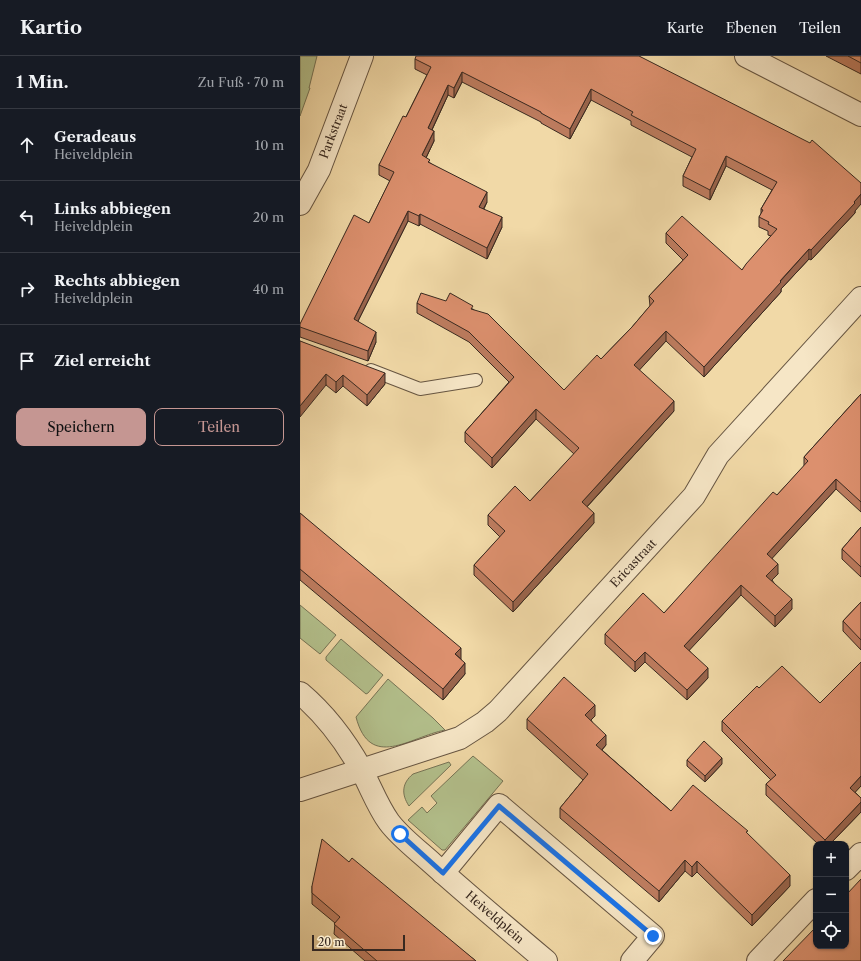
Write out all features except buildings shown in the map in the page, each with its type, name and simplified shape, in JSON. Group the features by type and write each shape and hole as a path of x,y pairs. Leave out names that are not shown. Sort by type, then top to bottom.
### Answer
{"street":[{"name":"Parkstraat","path":"300,204 319,170 362,56"},
{"path":"746,56 861,115"},
{"name":"Ericastraat","path":"362,770 460,738 486,722 498,711 694,496 718,455 861,298"},
{"name":"Heiveldplein","path":"300,694 309,701 336,730 362,770 390,822 400,834 443,873 546,961"},
{"path":"300,790 362,770"},
{"path":"443,873 499,806 653,936 632,961"},
{"path":"849,866 861,854"},
{"path":"758,961 813,903"}],"lane":[{"path":"361,367 420,389 476,380"}],"green space":[{"path":"300,56 317,56 310,88 300,116"},
{"path":"300,605 336,635 320,654 300,638"},
{"path":"341,639 383,675 366,694 326,660 326,657"},
{"path":"388,679 445,730 393,746 381,747 371,743 362,733 356,717"},
{"path":"473,756 503,781 445,850 442,850 408,820 422,807 427,813 437,803 431,796"},
{"path":"449,762 451,765 409,806 406,802 404,789 409,777 413,774"}],"route":[{"path":"400,834 443,873 499,806 653,936"}]}
